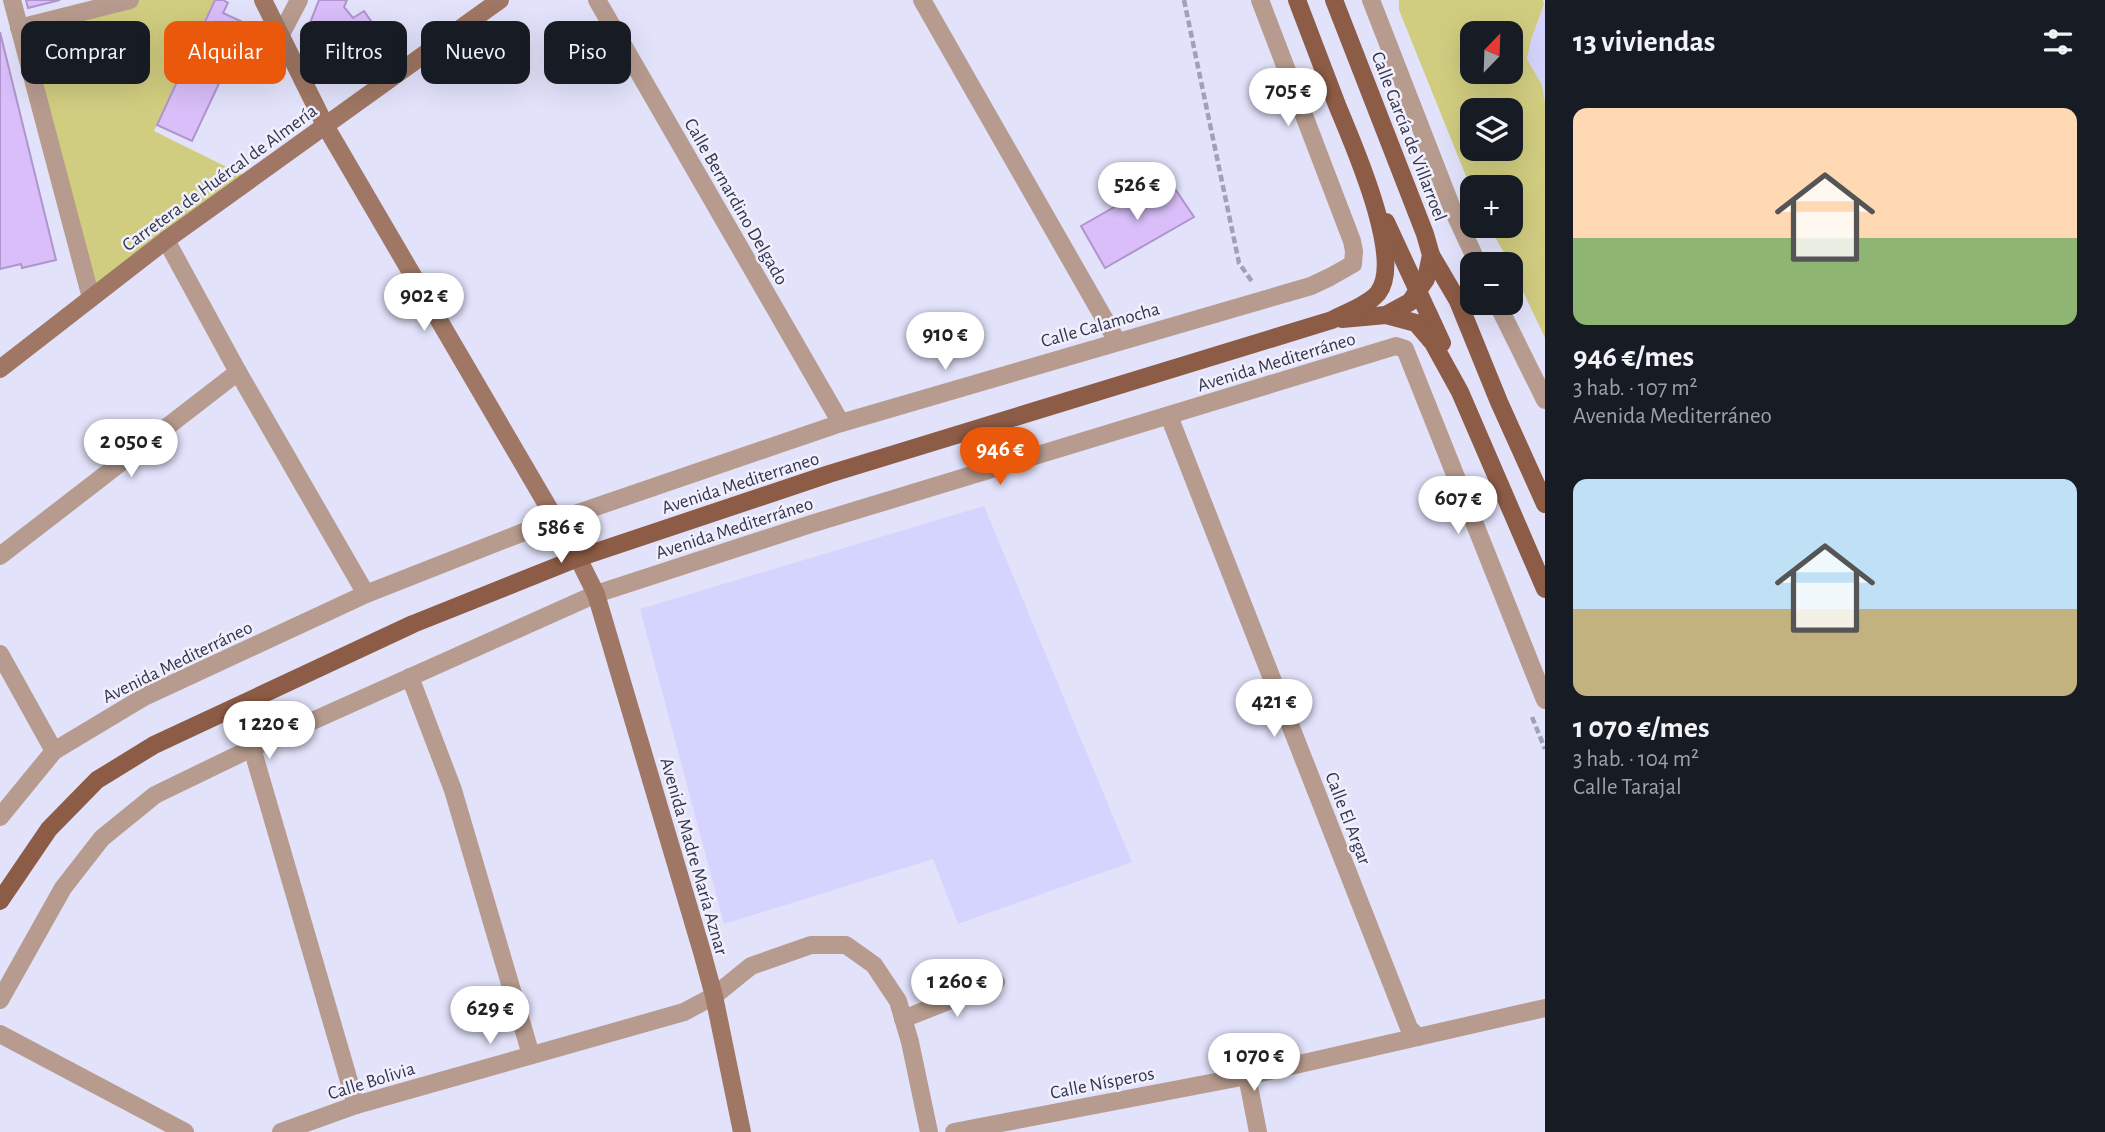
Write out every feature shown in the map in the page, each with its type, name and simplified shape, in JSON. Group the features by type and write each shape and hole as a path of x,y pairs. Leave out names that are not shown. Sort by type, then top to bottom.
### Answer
{"main road":[{"path":"1297,0 1372,194 1438,332 1460,392 1545,589"},
{"name":"Calle García de Villarroel","path":"1334,0 1431,255 1458,301 1499,402 1545,504"},
{"path":"1332,320 1366,303 1378,293 1384,279 1384,242 1372,194"},
{"path":"1386,315 1410,302 1419,292 1426,279 1431,255"},
{"path":"1332,320 1386,315 1416,323 1426,333 1460,392"},
{"name":"Avenida Mediterraneo","path":"0,901 48,829 97,780 153,745 412,624 578,558 829,474 1332,320"}],"street":[{"path":"12,0 91,298"},
{"path":"19,28 130,0"},
{"name":"Avenida Madre María Aznar","path":"263,0 273,21"},
{"path":"286,25 299,0"},
{"name":"Carretera de Huércal de Almería","path":"0,369 166,240 500,0"},
{"name":"Calle Bernardino Delgado","path":"597,0 841,423"},
{"path":"922,0 1117,341"},
{"name":"Calle Calamocha","path":"556,520 841,423 1311,286 1331,278 1353,264 1352,241 1260,0"},
{"name":"Calle García de Villarroel","path":"1371,0 1452,208 1472,252"},
{"name":"Avenida Madre María Aznar","path":"286,48 326,127 578,558 596,594 714,996 742,1132"},
{"path":"166,240 238,372 366,594"},
{"path":"1503,315 1545,400"},
{"name":"Avenida Mediterráneo","path":"0,1000 63,888 103,838 155,795 252,748 596,594 811,524 1396,346 1405,349 1545,700"},
{"path":"0,556 238,372"},
{"name":"Calle El Argar","path":"1168,416 1409,1028 1418,1037"},
{"name":"Avenida Mediterráneo","path":"0,817 54,751 144,697 366,594 556,520"},
{"path":"0,654 54,751"},
{"path":"410,677 453,790 531,1055"},
{"path":"252,748 356,1105"},
{"name":"Calle Bolivia","path":"281,1132 356,1105 684,1012 714,996 751,966 811,945 846,945 874,965 898,1001 929,1132"},
{"path":"903,1019 996,982"},
{"name":"Calle Nísperos","path":"954,1132 1247,1076 1545,1008"},
{"path":"0,1034 185,1132"},
{"path":"1247,1076 1258,1132"}],"path":[{"path":"1184,0 1239,263 1253,284 1259,288"}],"shaded area":[{"path":"130,0 214,0 204,21 164,21 164,84 176,84 154,131 251,179 91,298 34,84 150,84 150,21 47,21"},
{"path":"1399,0 1543,0 1544,5 1527,59 1542,85 1545,103 1545,338 1523,291 1523,252 1503,252 1496,238 1523,238 1523,175 1466,175 1399,10"},
{"path":"1545,4 1545,103 1542,85 1527,59 1531,40"},
{"path":"984,506 1132,862 958,924 933,859 724,924 640,609"}],"building":[{"path":"26,0 60,0 28,8"},
{"path":"215,0 223,0 228,3 223,13 240,21 205,21"},
{"path":"319,0 347,0 344,7 353,18 364,11 371,21 311,21"},
{"path":"0,32 56,260 22,268 21,264 0,269"},
{"path":"176,84 219,84 192,141 157,125"},
{"path":"1167,177 1194,217 1105,268 1081,226"}]}
